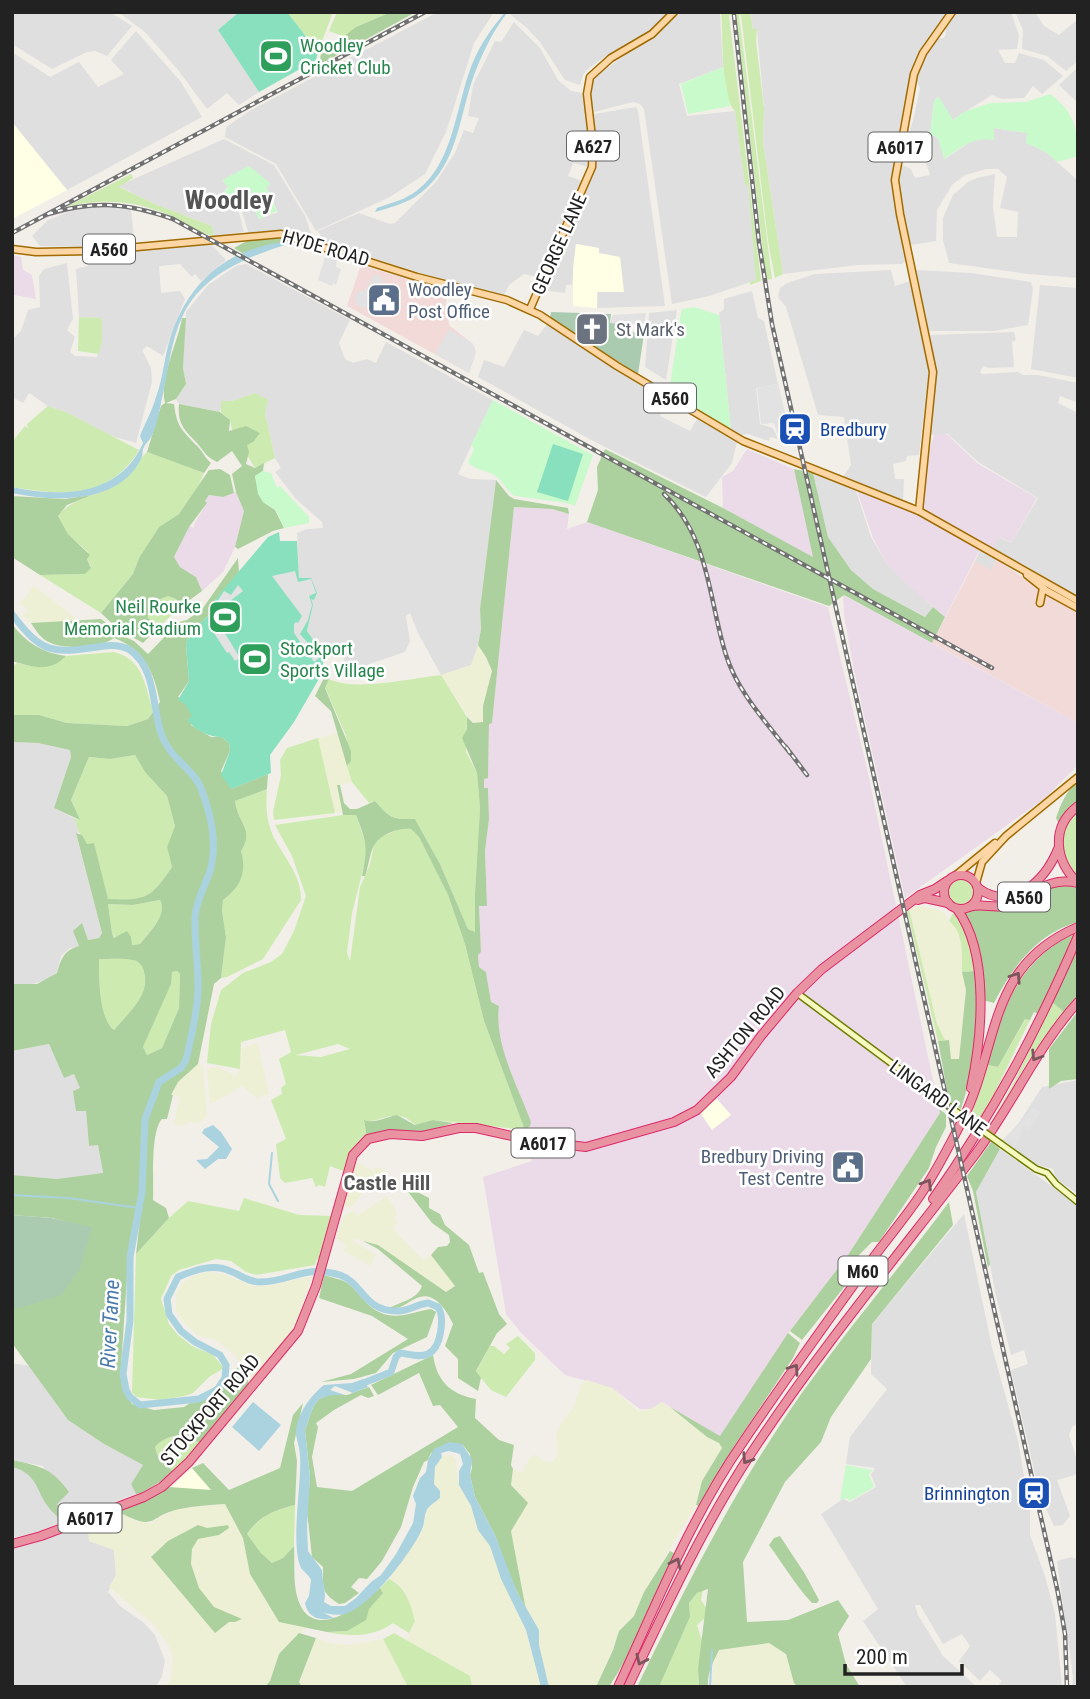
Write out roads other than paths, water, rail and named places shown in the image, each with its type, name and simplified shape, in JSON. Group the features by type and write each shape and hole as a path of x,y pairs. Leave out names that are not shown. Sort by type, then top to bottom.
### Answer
{"highway":[{"name":"A560","path":"947,881 956,875 968,876 993,898 1017,895 1043,874 1054,861 1063,823 1078,806"},
{"name":"A560","path":"1058,849 1065,869 1078,883"},
{"name":"ASHTON ROAD","path":"316,1286 353,1155 368,1139 390,1133 422,1136 460,1128 586,1147 674,1122 697,1110 731,1077 797,993 849,947 920,895 947,881"},
{"path":"947,881 944,895 948,903"},
{"name":"A560","path":"957,908 975,905 1003,906 1051,883 1078,883"},
{"name":"A560","path":"969,907 977,899 977,886"},
{"path":"912,901 925,898 957,908"},
{"name":"M60","path":"957,908 971,937 980,1005 979,1049 962,1112"},
{"name":"M60","path":"618,1687 691,1534 734,1455 866,1266 920,1196 980,1075 995,1021 1012,981 1025,964 1051,940 1078,927"},
{"name":"M60","path":"628,1687 695,1551 738,1473 988,1119 1032,1038 1078,936"},
{"name":"M60","path":"877,1278 976,1153 1041,1048 1078,1002"},
{"name":"STOCKPORT ROAD","path":"12,1544 110,1511 144,1497 165,1484 190,1461 292,1340 302,1323 316,1286"}],"main road":[{"name":"GEORGE LANE","path":"530,309 592,167 593,146 587,88 590,77 604,64 652,34 674,12"},
{"name":"A6017","path":"919,511 933,372 895,180 914,74 923,53 952,12"},
{"name":"HYDE ROAD","path":"12,249 36,252 82,251 281,233 417,277 507,300 530,309 617,366 749,444 919,511"},
{"name":"A560","path":"919,511 1078,601"},
{"name":"A560","path":"1023,570 1043,588 1078,608"},
{"path":"1040,603 1043,588"},
{"name":"A560","path":"956,875 1078,777"},
{"name":"A560","path":"977,886 982,862 1006,836"}],"street":[{"name":"LINGARD LANE","path":"797,993 962,1112 1000,1144 1036,1169 1047,1173 1077,1202"}],"water":[{"path":"505,12 508,12 491,37 478,65 453,146 439,174 415,197 375,212 377,208 403,199 420,188 433,174 450,138 473,62 487,36"},
{"path":"291,241 229,268 215,277 192,300 175,336 156,426 132,473 102,492 84,496 47,498 12,493 12,487 50,492 88,489 120,474 133,461 143,443 140,436 153,407 170,339 188,300 200,284 230,259 268,245"},
{"path":"213,1125 232,1149 226,1159 218,1159 205,1169 196,1160 207,1159 219,1147 202,1133"},
{"path":"363,1379 368,1387 353,1393 335,1386 330,1390 345,1395 319,1399 313,1407 305,1430 310,1477 308,1551 322,1570 324,1602 331,1606 345,1606 381,1575 413,1523 416,1504 413,1496 434,1449 449,1442 462,1444 472,1459 470,1475 475,1497 495,1535 517,1592 539,1630 539,1645 549,1687 541,1687 526,1630 501,1579 490,1546 478,1530 471,1506 459,1485 459,1471 463,1464 460,1454 449,1451 441,1453 442,1457 435,1467 434,1484 440,1491 440,1498 428,1508 423,1527 401,1563 378,1589 367,1600 345,1614 324,1613 334,1618 320,1619 309,1613 305,1603 309,1596 311,1580 301,1568 296,1544 300,1453 296,1429 306,1405 324,1385 352,1383"},
{"path":"253,1402 281,1425 259,1451 232,1427"}],"waterway":[{"name":"River Tame","path":"12,614 33,638 52,649 117,646 130,650 138,658 149,677 161,733 170,750 201,788 212,829 212,861 195,917 198,992 186,1060 181,1068 159,1082 145,1119 142,1192 130,1257 130,1320 123,1374 126,1390 140,1405 199,1399 217,1390 225,1378 226,1365 220,1355 181,1331 169,1314 167,1299 178,1277 211,1268 224,1269 256,1282 307,1272 327,1272 348,1279 370,1302 386,1310 401,1311 428,1303 438,1307 441,1318 440,1332 432,1351 421,1356 400,1353 391,1372 356,1386"},
{"path":"272,1153 269,1184 278,1201"},
{"path":"12,1195 68,1198 139,1208"},
{"path":"710,1687 712,1650"}],"railway":[{"path":"12,233 425,12"},
{"path":"734,15 759,243 772,324 1058,1593 1065,1634 1067,1687"},
{"path":"48,214 81,207 111,205 173,219 992,668"},
{"path":"664,494 679,511 699,549 731,669 754,707 790,753"},
{"path":"786,747 807,775"}],"place":[{"name":"Woodley Cricket Club","path":"276,56"},
{"name":"Woodley Post Office","path":"384,300"},
{"name":"St Mark's","path":"592,329"},
{"name":"Bredbury","path":"795,429"},
{"name":"Neil Rourke Memorial Stadium","path":"225,617"},
{"name":"Stockport Sports Village","path":"255,659"},
{"name":"Bredbury Driving Test Centre","path":"848,1167"},
{"name":"Brinnington","path":"1034,1493"}],"district":[{"name":"Woodley","path":"229,200"},
{"name":"Castle Hill","path":"387,1183"}]}
